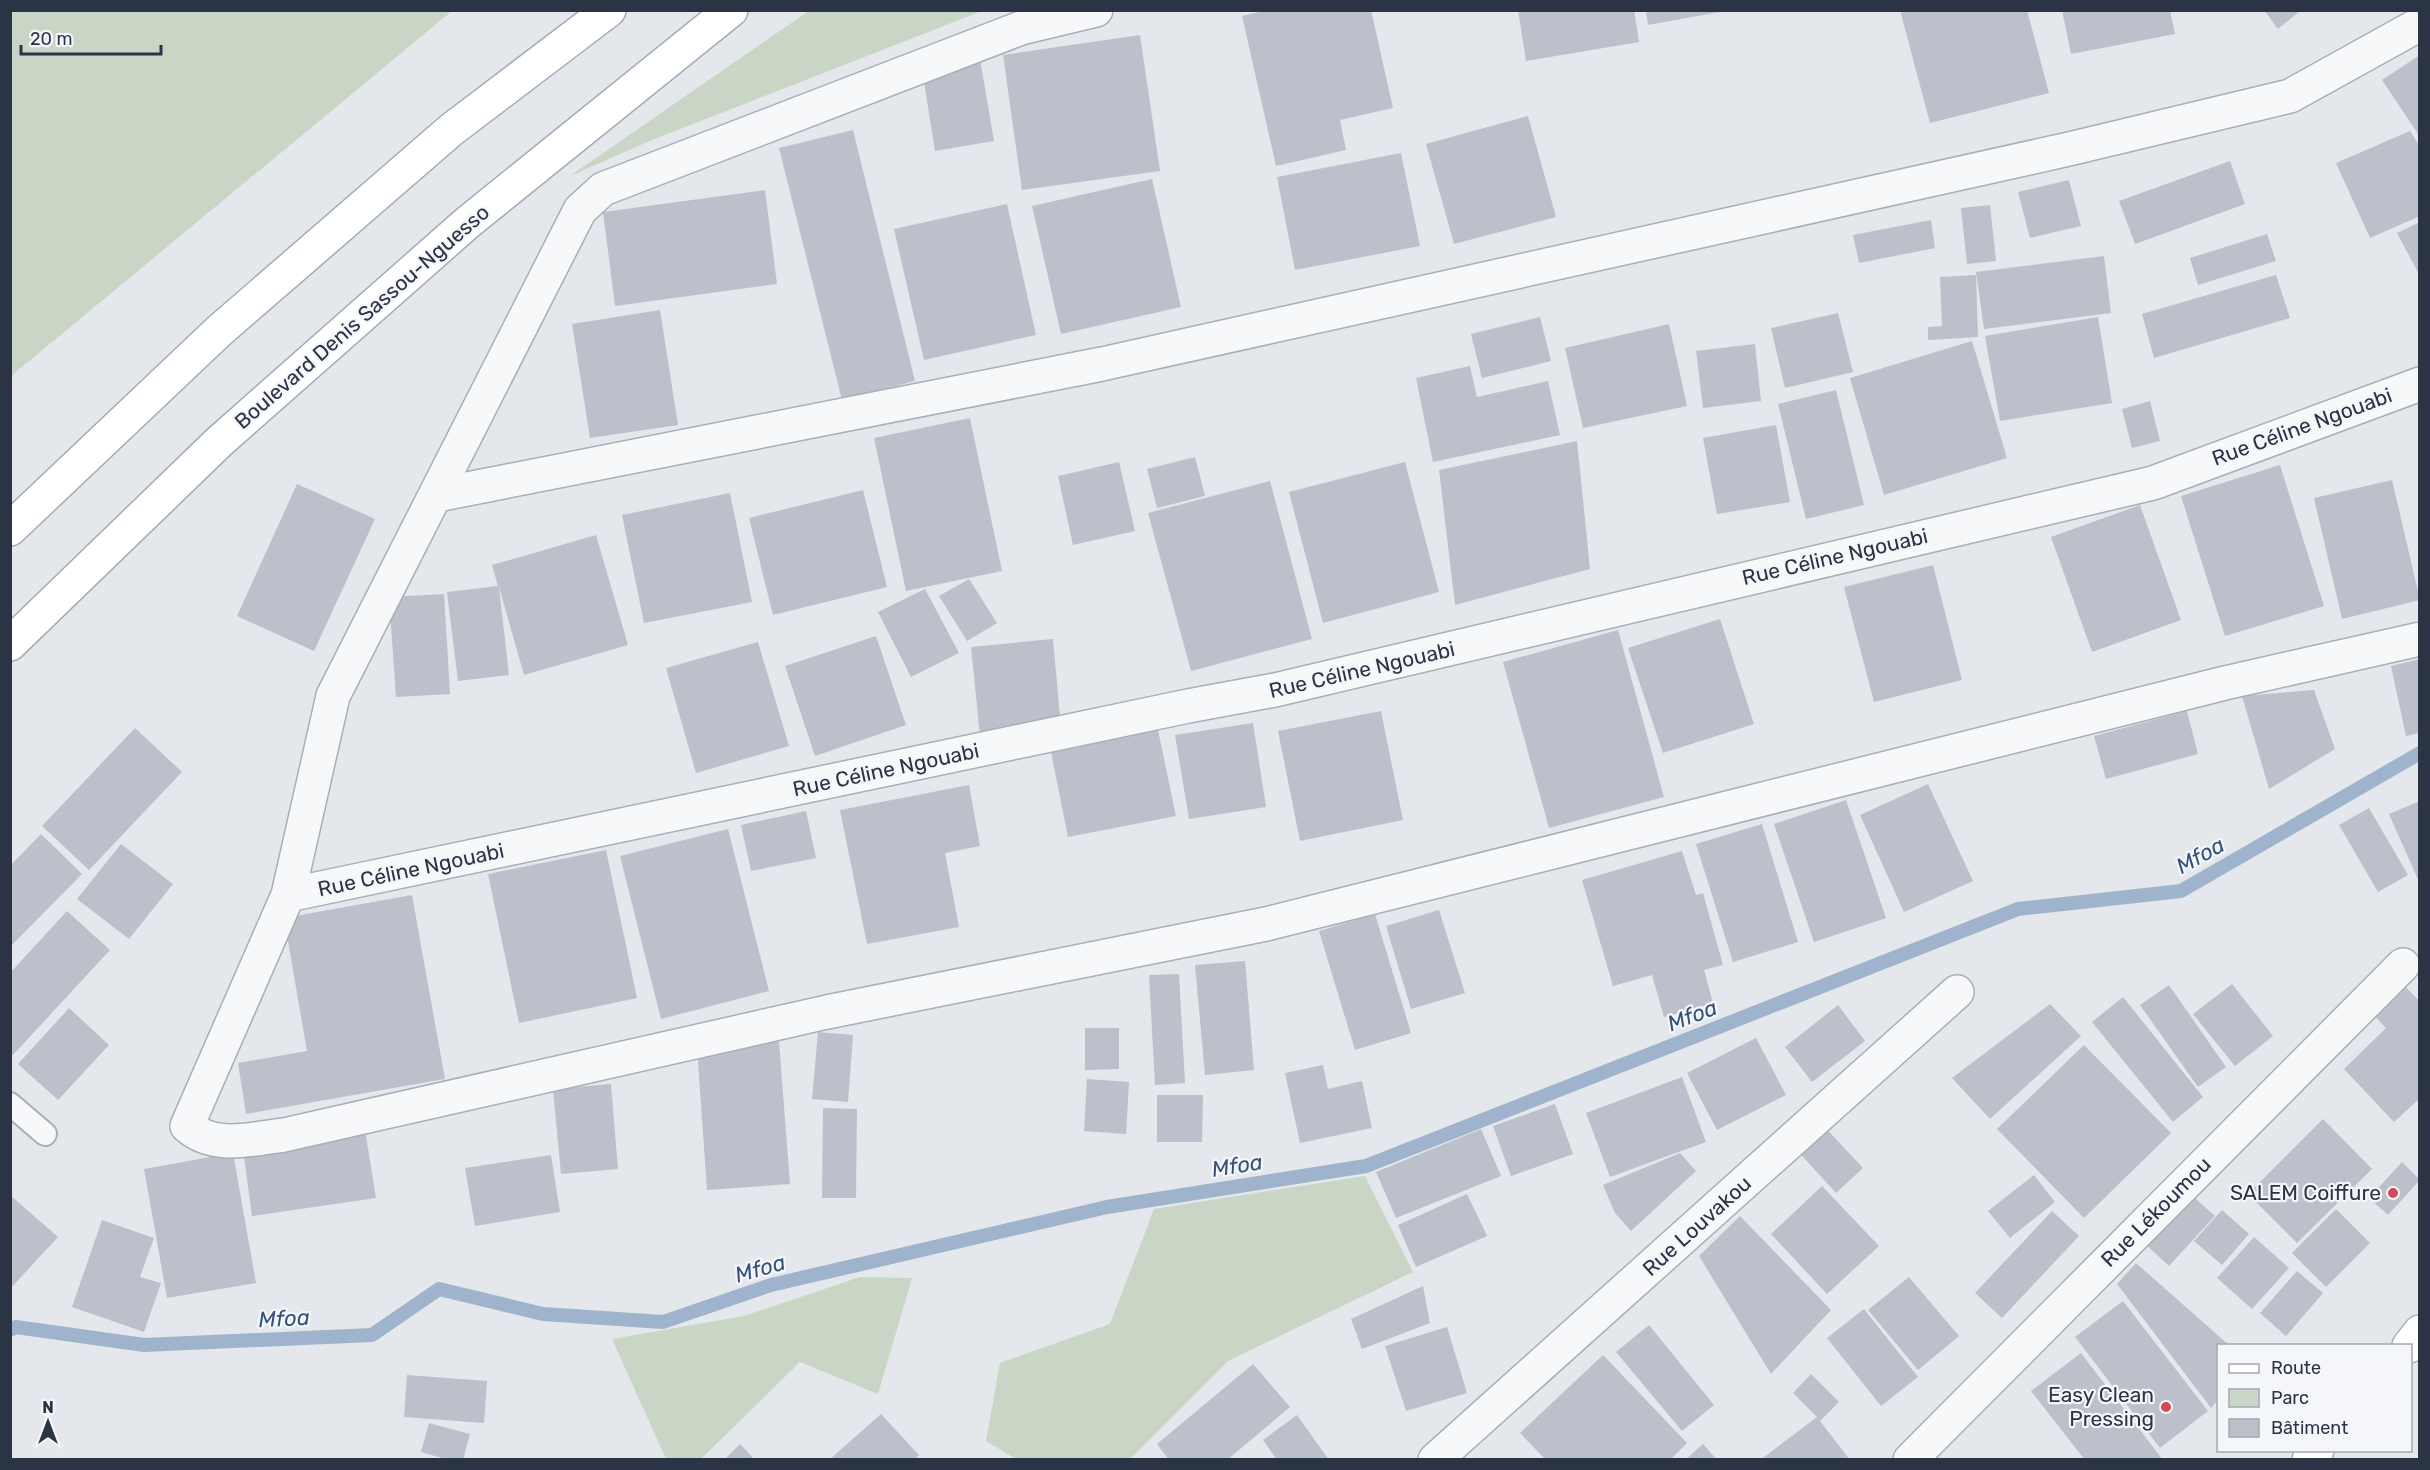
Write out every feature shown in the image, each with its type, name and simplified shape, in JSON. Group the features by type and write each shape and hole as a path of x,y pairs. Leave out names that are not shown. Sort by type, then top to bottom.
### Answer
{"main road":[{"path":"10,529 219,331 451,129 609,10"},
{"name":"Boulevard Denis Sassou-Nguesso","path":"10,644 219,442 467,224 730,10"},
{"path":"2411,1344 2420,1332"}],"street":[{"path":"1096,10 1021,28 603,189 580,210 333,696 288,895 187,1125 199,1136 222,1142 284,1135 827,1011 1266,924 2202,689 2420,639"},
{"path":"437,495 1102,364 2069,149 2290,96 2420,24"},
{"name":"Rue Céline Ngouabi","path":"288,895 1188,706 1275,690 2153,483 2420,384"},
{"name":"Rue Lékoumou","path":"1910,1460 2403,965"},
{"name":"Rue Louvakou","path":"1451,1454 1534,1373 1957,992"}],"lane":[{"path":"10,1104 45,1134"}],"green space":[{"path":"11,10 452,10 452,11 11,376"},
{"path":"810,10 982,11 652,140 570,176"},
{"path":"1365,1176 1413,1272 1228,1361 1130,1459 1016,1459 986,1441 1000,1363 1110,1324 1154,1209"},
{"path":"860,1277 912,1278 878,1394 800,1362 701,1459 666,1459 612,1339 744,1316"}],"building":[{"path":"1268,10 1371,10 1393,108 1340,120 1346,150 1276,166 1242,16"},
{"path":"1518,10 1634,10 1639,42 1526,61"},
{"path":"1646,10 1720,10 1720,12 1648,25"},
{"path":"1900,10 2027,10 2049,93 1930,123"},
{"path":"2062,10 2170,10 2175,34 2071,54"},
{"path":"2264,10 2301,10 2278,29"},
{"path":"1140,35 1160,171 1022,190 1003,55"},
{"path":"2420,55 2420,137 2382,80"},
{"path":"980,59 994,141 935,151 922,69"},
{"path":"1528,116 1556,217 1454,244 1426,144"},
{"path":"853,130 915,381 842,400 779,148"},
{"path":"2410,131 2420,147 2420,216 2370,238 2336,163"},
{"path":"1401,153 1420,246 1295,270 1277,177"},
{"path":"2230,161 2245,204 2135,244 2119,201"},
{"path":"1152,179 1181,307 1061,334 1032,206"},
{"path":"2069,180 2081,226 2030,238 2018,192"},
{"path":"765,190 777,284 615,306 603,212"},
{"path":"1007,204 1036,335 924,360 894,229"},
{"path":"1990,205 1996,261 1967,264 1961,208"},
{"path":"1931,220 1935,248 1859,263 1853,235"},
{"path":"2420,222 2420,276 2397,233"},
{"path":"2267,234 2276,261 2198,285 2190,258"},
{"path":"2104,256 2111,313 1984,329 1976,272"},
{"path":"1976,275 1978,337 1928,340 1928,327 1942,326 1940,277"},
{"path":"2276,275 2290,318 2154,358 2142,314"},
{"path":"660,310 678,425 590,438 572,324"},
{"path":"1838,313 1853,372 1785,388 1771,328"},
{"path":"1540,317 1551,361 1482,378 1471,334"},
{"path":"2098,317 2112,403 2000,421 1985,336"},
{"path":"1669,324 1687,406 1583,428 1565,348"},
{"path":"1972,341 2007,458 1884,495 1850,378"},
{"path":"1755,344 1761,401 1703,408 1696,351"},
{"path":"1470,366 1477,397 1548,381 1560,435 1433,462 1416,378"},
{"path":"1836,390 1864,505 1806,519 1778,404"},
{"path":"2150,401 2160,441 2132,448 2122,409"},
{"path":"970,418 1002,571 906,591 874,438"},
{"path":"1776,425 1790,502 1717,514 1703,438"},
{"path":"1577,441 1590,569 1455,605 1439,470"},
{"path":"1195,457 1205,496 1157,508 1147,469"},
{"path":"1119,462 1135,531 1073,545 1058,476"},
{"path":"1405,462 1439,592 1323,623 1289,492"},
{"path":"2280,465 2324,606 2225,636 2181,496"},
{"path":"2392,480 2420,600 2342,619 2314,498"},
{"path":"1270,481 1312,639 1191,671 1148,513"},
{"path":"297,484 375,519 314,651 237,616"},
{"path":"863,490 887,587 773,615 749,518"},
{"path":"730,493 752,602 644,623 622,515"},
{"path":"2140,505 2181,620 2092,652 2051,537"},
{"path":"596,535 628,645 524,675 499,587 509,675 458,681 447,592 498,586 492,565"},
{"path":"1933,565 1962,680 1874,702 1844,587"},
{"path":"969,579 997,623 967,641 939,596"},
{"path":"925,589 959,653 911,677 878,612"},
{"path":"444,594 450,694 396,697 389,597"},
{"path":"1720,619 1754,724 1663,753 1628,648"},
{"path":"1618,630 1664,797 1549,828 1503,662"},
{"path":"876,636 906,725 815,756 785,666"},
{"path":"1053,639 1061,728 980,736 971,647"},
{"path":"758,642 789,746 696,773 666,668"},
{"path":"2420,659 2420,733 2406,736 2391,666"},
{"path":"2314,690 2335,749 2269,789 2242,696"},
{"path":"1381,711 1403,820 1300,841 1278,731"},
{"path":"2187,711 2198,754 2106,779 2094,736"},
{"path":"1253,723 1266,807 1189,819 1175,735"},
{"path":"135,728 182,772 89,870 42,826"},
{"path":"1158,730 1176,816 1068,837 1051,752"},
{"path":"1928,784 1973,881 1904,912 1860,815"},
{"path":"969,785 980,846 945,853 959,927 867,944 840,810"},
{"path":"1846,800 1886,918 1814,942 1774,824"},
{"path":"2420,801 2420,884 2389,814"},
{"path":"2369,808 2408,875 2378,892 2339,825"},
{"path":"806,811 816,858 751,871 741,825"},
{"path":"1762,824 1798,942 1733,962 1696,844"},
{"path":"728,829 769,991 661,1019 620,856"},
{"path":"41,834 82,874 10,947 10,866"},
{"path":"121,844 173,884 129,939 77,899"},
{"path":"606,850 637,998 519,1023 488,874"},
{"path":"1682,851 1696,895 1703,893 1723,965 1704,970 1713,1003 1664,1017 1652,975 1613,986 1582,880"},
{"path":"412,895 445,1079 246,1114 238,1063 307,1051 284,918"},
{"path":"1439,910 1465,993 1411,1009 1386,926"},
{"path":"67,911 110,950 13,1055 10,1053 10,973"},
{"path":"1375,914 1411,1033 1355,1050 1319,931"},
{"path":"1245,961 1254,1070 1205,1075 1195,965"},
{"path":"1179,974 1185,1083 1155,1085 1149,975"},
{"path":"2402,983 2420,1002 2420,1098 2394,1122 2344,1069 2386,1028 2371,1012"},
{"path":"2232,984 2273,1036 2235,1066 2193,1014"},
{"path":"2169,985 2226,1067 2198,1087 2140,1005"},
{"path":"2123,997 2203,1097 2173,1122 2092,1022"},
{"path":"2050,1004 2081,1036 1990,1119 1952,1078"},
{"path":"1838,1005 1865,1041 1812,1082 1785,1047"},
{"path":"69,1008 109,1045 58,1100 18,1064"},
{"path":"1085,1028 1119,1028 1119,1069 1085,1070"},
{"path":"818,1032 853,1035 848,1102 812,1099"},
{"path":"1756,1038 1786,1095 1717,1130 1687,1073"},
{"path":"779,1042 790,1184 707,1190 697,1048"},
{"path":"2084,1045 2171,1133 2084,1218 1997,1129"},
{"path":"1323,1065 1328,1089 1362,1081 1372,1128 1300,1143 1285,1073"},
{"path":"1682,1077 1706,1142 1610,1177 1586,1113"},
{"path":"1087,1079 1129,1082 1126,1134 1084,1131"},
{"path":"611,1084 618,1169 561,1174 553,1089"},
{"path":"1157,1095 1203,1095 1202,1142 1157,1142"},
{"path":"1555,1104 1573,1154 1511,1176 1493,1126"},
{"path":"823,1108 857,1109 856,1198 822,1198"},
{"path":"2323,1119 2372,1169 2297,1243 2248,1194"},
{"path":"1820,1122 1863,1168 1836,1193 1793,1146"},
{"path":"1481,1129 1501,1176 1396,1218 1376,1172"},
{"path":"365,1130 376,1198 252,1216 243,1149"},
{"path":"233,1153 256,1283 167,1298 144,1169"},
{"path":"1680,1153 1696,1171 1631,1231 1615,1213 1603,1185"},
{"path":"551,1155 560,1212 475,1226 465,1168"},
{"path":"2402,1162 2420,1180 2388,1215 2369,1198"},
{"path":"2034,1175 2055,1202 2010,1238 1988,1211"},
{"path":"1822,1186 1879,1246 1827,1294 1771,1234"},
{"path":"2188,1192 2215,1216 2169,1266 2142,1241"},
{"path":"1467,1194 1487,1236 1416,1267 1398,1225"},
{"path":"10,1195 58,1237 10,1289"},
{"path":"2336,1209 2370,1243 2326,1287 2292,1253"},
{"path":"2222,1210 2249,1234 2222,1265 2194,1241"},
{"path":"2052,1211 2079,1236 2002,1318 1975,1293"},
{"path":"1740,1216 1831,1310 1771,1374 1699,1256"},
{"path":"102,1220 154,1238 140,1277 161,1283 144,1332 72,1307"},
{"path":"2254,1237 2289,1268 2252,1309 2217,1278"},
{"path":"2136,1263 2228,1344 2217,1344 2217,1401 2211,1408 2117,1284"},
{"path":"2297,1271 2323,1293 2286,1336 2260,1313"},
{"path":"1909,1277 1959,1336 1918,1370 1868,1310"},
{"path":"1423,1286 1430,1323 1362,1349 1351,1319"},
{"path":"2123,1301 2208,1411 2160,1448 2075,1337"},
{"path":"1864,1309 1918,1377 1881,1406 1827,1338"},
{"path":"1649,1325 1714,1405 1682,1431 1616,1352"},
{"path":"1447,1327 1467,1393 1406,1411 1385,1346"},
{"path":"2081,1353 2163,1460 2085,1460 2031,1391"},
{"path":"1603,1355 1687,1443 1670,1460 1546,1460 1520,1433"},
{"path":"1253,1364 1290,1407 1227,1460 1169,1460 1157,1444"},
{"path":"1811,1374 1839,1402 1820,1421 1850,1460 1760,1460 1817,1417 1793,1393"},
{"path":"407,1375 487,1381 484,1423 404,1417"},
{"path":"881,1414 919,1455 914,1460 829,1460"},
{"path":"1297,1415 1329,1460 1277,1460 1263,1440"},
{"path":"429,1423 470,1434 463,1460 449,1460 421,1452"},
{"path":"740,1444 755,1460 724,1460"},
{"path":"1703,1444 1717,1460 1685,1460"}],"waterway":[{"name":"Mfoa","path":"10,1330 16,1327 144,1345 372,1335 439,1289 543,1314 663,1322 771,1285 1107,1207 1366,1166 2018,909 2181,891 2420,753"}],"place":[{"name":"SALEM Coiffure","path":"2393,1193"},
{"name":"Easy Clean Pressing","path":"2166,1407"}]}
